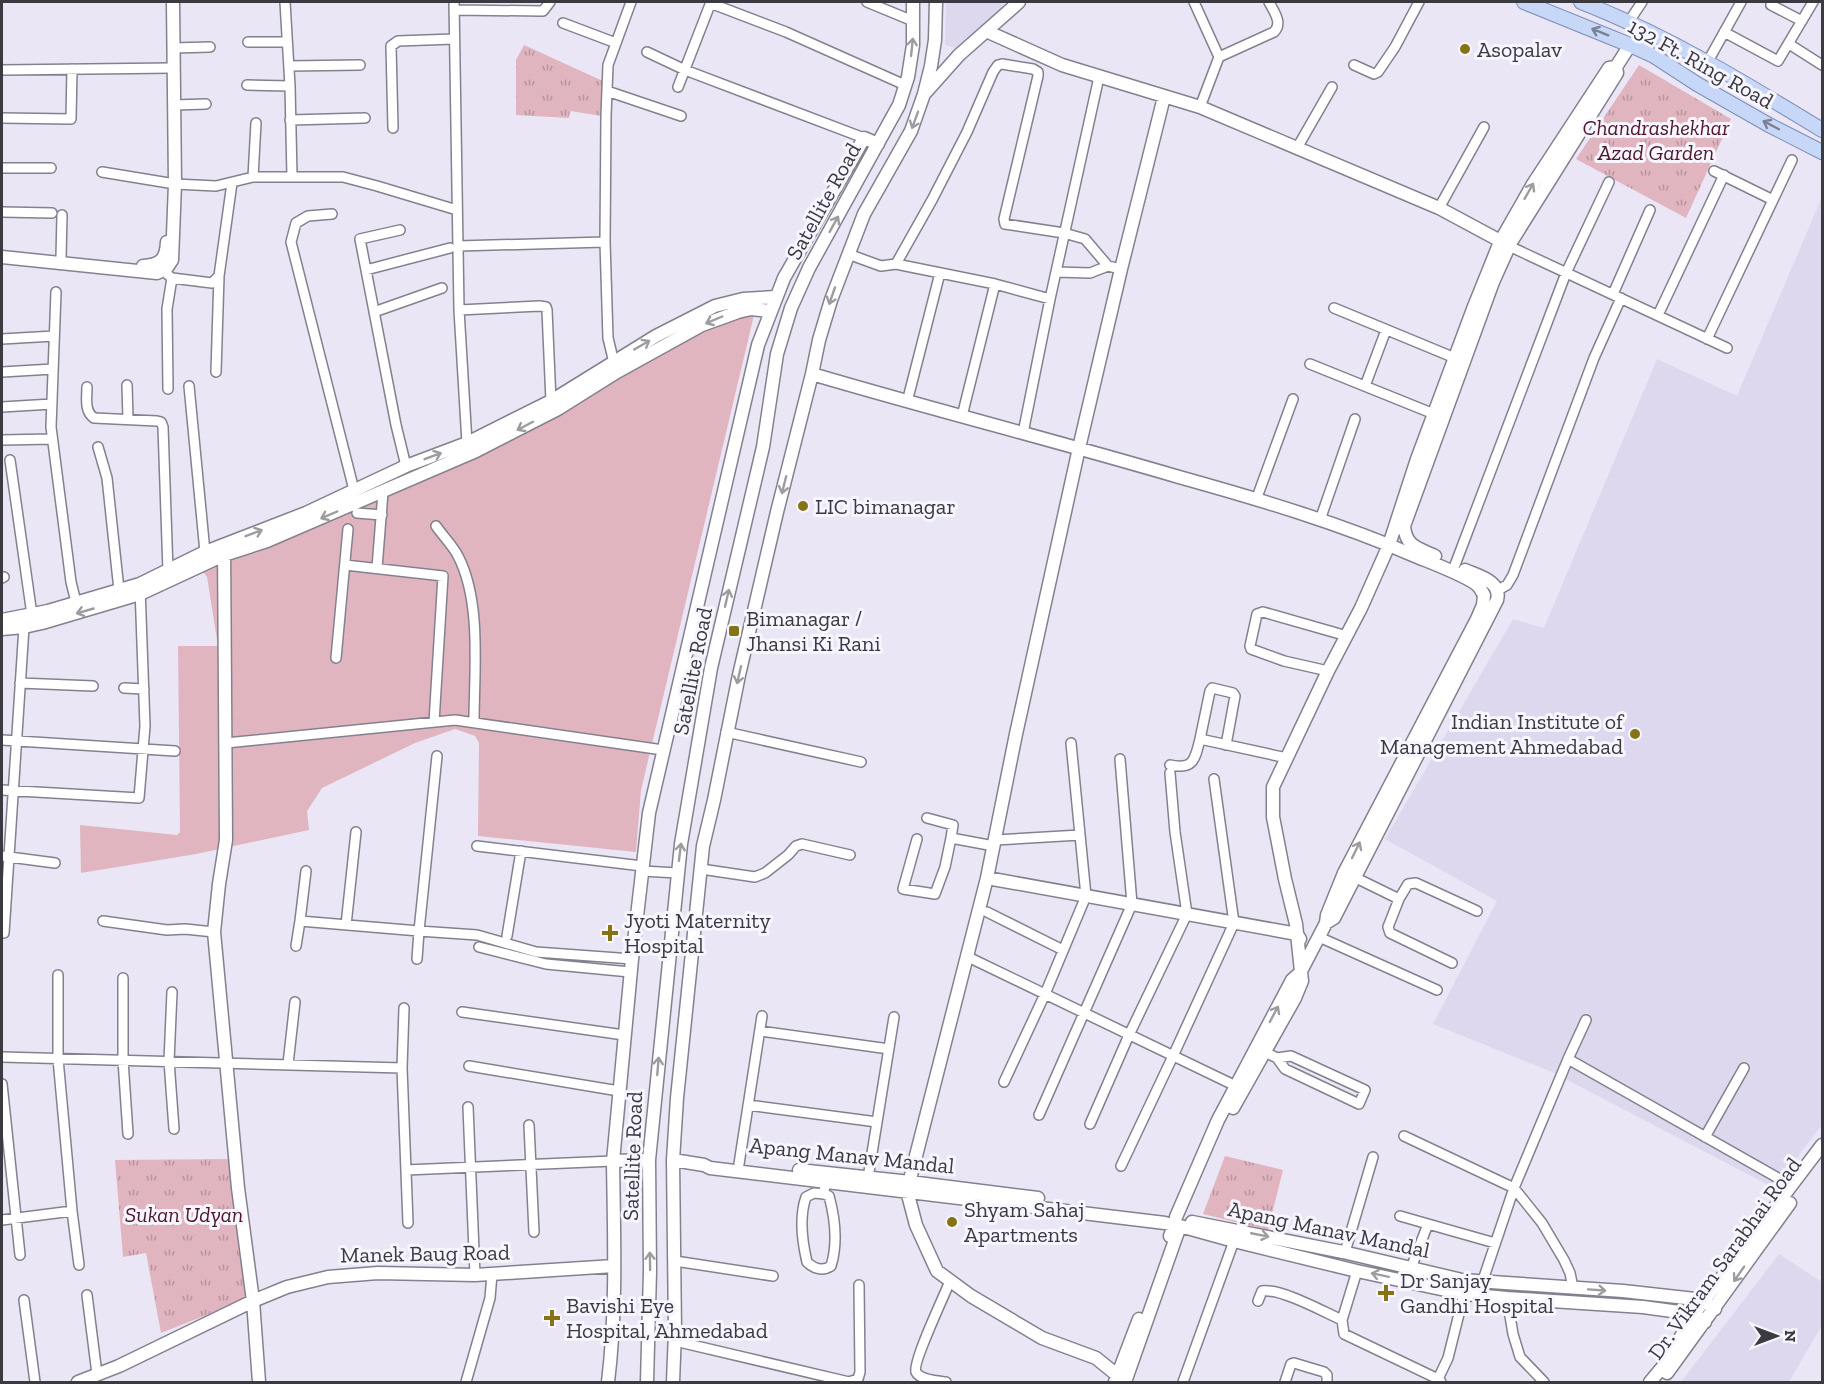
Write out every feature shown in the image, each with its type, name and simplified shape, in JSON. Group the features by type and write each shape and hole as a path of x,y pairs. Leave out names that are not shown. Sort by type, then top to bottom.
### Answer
{"main road":[{"name":"132 Ft. Ring Road","path":"1524,2 1654,57 1769,125 1822,152"},
{"name":"132 Ft. Ring Road","path":"1581,2 1707,63 1821,127"}],"street":[{"path":"167,2 172,260 166,268 168,389"},
{"path":"2,251 144,266 155,265 163,258 166,251 171,183 174,105 170,68 173,48 173,2"},
{"path":"285,2 292,177"},
{"path":"467,443 454,247 457,210 454,6 543,11 550,2"},
{"path":"615,367 608,338 605,242 608,65 631,2"},
{"path":"678,87 710,2 786,32 905,85"},
{"path":"867,2 913,21"},
{"name":"Satellite Road","path":"647,1383 650,1271 649,1160 681,844 711,669 763,447 777,355 791,308 809,268 899,105 913,45 913,2"},
{"name":"Satellite Road","path":"673,1383 675,1261 673,1160 677,1098 703,846 726,732 819,340 864,214 911,131 924,94 932,66 936,2"},
{"path":"924,94 959,55 1019,2"},
{"path":"1194,2 1219,57"},
{"path":"1200,107 1219,57 1274,32 1278,28 1279,23 1269,2"},
{"path":"1354,65 1374,74 1378,72 1395,47 1419,2"},
{"path":"1628,23 1642,2"},
{"path":"1707,63 1741,2"},
{"path":"1772,2 1771,5 1802,21"},
{"path":"1724,32 1778,61 1813,2"},
{"path":"1818,2 1822,4"},
{"path":"562,23 616,43"},
{"path":"986,31 1062,65 1200,107 1439,208 1504,244 1727,348"},
{"path":"393,128 391,46 398,41 454,39"},
{"path":"935,40 942,54 959,55"},
{"path":"248,42 287,42"},
{"path":"1789,44 1822,65"},
{"path":"1240,1088 1271,1055 1302,981 1296,929 1273,817 1273,787 1328,671 1361,608 1389,545 1455,358 1504,244 1533,184 1592,92 1609,68 1616,67 1630,45"},
{"path":"173,48 210,47"},
{"path":"647,52 685,70 878,144"},
{"path":"289,66 360,65"},
{"path":"896,264 947,171 998,65 1033,69 1038,72 1004,219 1005,224 1064,233 1084,239 1108,266"},
{"path":"2,70 170,68"},
{"path":"2,118 71,119 72,69"},
{"path":"1023,433 1099,76"},
{"path":"247,85 290,86"},
{"path":"1298,148 1332,87"},
{"path":"607,91 681,116"},
{"path":"1164,97 1079,448 987,878 908,1186 916,1225 937,1271 971,1296 1042,1338 1096,1358 1123,1381 1178,1221 1292,980 1300,973 1326,923 1327,915 1414,749 1477,619 1484,595"},
{"path":"174,105 206,104"},
{"path":"290,120 365,118"},
{"path":"253,177 256,123"},
{"path":"1439,208 1484,126"},
{"path":"608,1383 614,1266 613,1161 630,972 649,813 756,350 770,311 794,258 864,138"},
{"path":"1707,339 1792,160"},
{"path":"2,168 51,168"},
{"path":"1714,171 1773,200"},
{"path":"102,172 171,183 216,186 253,177 343,177 457,210"},
{"path":"1658,315 1724,175"},
{"path":"1455,565 1566,273 1609,182"},
{"path":"216,372 219,276 232,183"},
{"path":"1484,595 1507,585 1513,575 1650,210"},
{"path":"2,212 52,213"},
{"path":"332,214 308,216 296,223 291,242 354,490"},
{"path":"61,258 62,215"},
{"path":"400,230 360,239 406,466"},
{"path":"366,270 454,247 605,242"},
{"path":"1414,749 1497,600 1498,590 1491,582 1412,545 1405,536 1404,526 1493,282 1504,244"},
{"path":"848,254 881,266 896,264 995,284 1050,299"},
{"path":"2,257 167,274 212,283 219,276"},
{"path":"1056,272 1090,273 1108,266 1121,268"},
{"path":"907,402 940,273"},
{"path":"962,416 995,284"},
{"path":"374,312 442,288"},
{"path":"56,292 51,427 71,582 76,602"},
{"path":"2,620 32,615 119,590 140,589 168,571 206,552 267,541 486,446 558,409 656,336 715,306 743,299 776,297"},
{"path":"459,309 546,307 551,401"},
{"path":"1334,308 1455,358"},
{"path":"2,629 24,627 89,610 140,589 406,466 467,443 702,325 751,309 770,311"},
{"path":"1365,386 1386,330"},
{"path":"2,339 54,336"},
{"path":"756,350 777,355"},
{"path":"1310,364 1434,414"},
{"path":"2,372 53,369"},
{"path":"812,374 1079,448 1320,520 1389,545 1477,585 1484,595"},
{"path":"127,385 128,419"},
{"path":"189,386 206,552"},
{"path":"87,387 87,409 94,417 161,422 168,571"},
{"path":"1256,500 1293,399"},
{"path":"2,407 52,404"},
{"path":"1320,520 1355,419"},
{"path":"2,440 52,439"},
{"path":"98,447 107,478 119,590"},
{"path":"10,460 32,615"},
{"path":"377,568 383,492"},
{"path":"357,513 382,515"},
{"path":"436,526 458,555 474,609 474,722"},
{"path":"336,658 348,529"},
{"path":"1389,545 1405,536"},
{"path":"224,550 226,840 214,932 238,1188 253,1301 259,1383"},
{"path":"345,565 443,576 434,722"},
{"path":"2,790 139,798 145,726 140,589"},
{"path":"1328,671 1284,661 1251,650 1250,645 1257,614 1263,612 1347,636"},
{"path":"4,933 5,856 13,790 24,627"},
{"path":"20,683 93,686"},
{"path":"124,688 144,689"},
{"path":"1090,1124 1129,1035 1187,915 1175,832 1170,769 1187,766 1195,758 1212,688 1233,693 1235,696 1226,745"},
{"path":"226,743 455,720 663,750"},
{"path":"726,732 861,762"},
{"path":"1200,739 1287,758"},
{"path":"2,740 175,751"},
{"path":"1004,1082 1045,994 1086,896 1071,742"},
{"path":"417,959 437,756"},
{"path":"1039,1115 1132,904 1120,759"},
{"path":"1121,1166 1234,923 1214,778"},
{"path":"917,839 903,889 935,894 945,867 953,825 927,818"},
{"path":"346,925 356,832"},
{"path":"951,838 994,843 1080,835"},
{"path":"701,869 755,877 765,873 796,846 802,844 850,855"},
{"path":"477,846 678,873"},
{"path":"507,936 521,851"},
{"path":"5,856 55,863"},
{"path":"296,946 306,871"},
{"path":"1349,875 1399,900"},
{"path":"987,878 1234,923 1296,929 1437,990"},
{"path":"1452,963 1390,933 1388,927 1399,900 1408,884 1416,883 1478,911"},
{"path":"987,912 1063,950"},
{"path":"103,921 167,930 214,932"},
{"path":"300,921 477,935 536,952 632,959"},
{"path":"1296,929 1310,953"},
{"path":"479,947 546,964 630,972"},
{"path":"966,956 1240,1088"},
{"path":"58,975 58,1059 79,1266"},
{"path":"123,978 123,1060 128,1134"},
{"path":"172,992 169,1061 174,1129"},
{"path":"288,1064 295,1002"},
{"path":"404,1008 402,1068 408,1223"},
{"path":"462,1012 624,1035"},
{"path":"739,1164 762,1016"},
{"path":"673,1160 824,1188 868,1182 894,1017"},
{"path":"1357,1270 1342,1320 1344,1334 1439,1381 1470,1295 1482,1282 1514,1188 1586,1020"},
{"path":"760,1031 889,1049"},
{"path":"1271,1055 1291,1056 1365,1090 1359,1104 1284,1069 1271,1055"},
{"path":"2,1057 402,1068"},
{"path":"1568,1059 1792,1186"},
{"path":"469,1066 619,1091"},
{"path":"1706,1137 1744,1068"},
{"path":"2,1084 20,1255"},
{"path":"748,1105 877,1122"},
{"path":"468,1107 475,1275"},
{"path":"529,1125 534,1232"},
{"path":"1404,1136 1514,1188 1542,1223 1564,1260 1574,1288"},
{"name":"Dr. Vikram Sarabhai Road","path":"1650,1383 1665,1364 1704,1300 1822,1145"},
{"path":"1339,1266 1373,1157"},
{"name":"Dr. Vikram Sarabhai Road","path":"1660,1383 1822,1158"},
{"path":"406,1170 649,1160"},
{"name":"Apang Manav Mandal","path":"704,1165 710,1161 868,1182 993,1192 1178,1221 1344,1252 1462,1280 1623,1291 1704,1300"},
{"path":"824,1188 833,1210 835,1245 831,1266 827,1269 815,1269 807,1262 803,1243 803,1206 806,1197 824,1188"},
{"path":"2,1220 72,1211"},
{"path":"1400,1216 1495,1244"},
{"path":"1178,1221 1234,1241 1470,1295 1643,1307 1694,1314 1705,1322"},
{"path":"1411,1268 1428,1224"},
{"path":"1183,1383 1234,1241"},
{"path":"675,1261 772,1276"},
{"name":"Manek Baug Road","path":"78,1383 253,1301 287,1287 328,1277 378,1273 475,1275 614,1266"},
{"path":"466,1383 489,1298 492,1274"},
{"path":"946,1383 920,1377 915,1367 950,1281"},
{"path":"675,1341 849,1382 854,1381 858,1379 860,1372 859,1285"},
{"path":"1258,1300 1262,1290 1267,1290 1290,1296 1342,1320"},
{"path":"87,1295 97,1374"},
{"path":"1507,1298 1513,1334 1520,1357 1544,1383"},
{"path":"24,1300 35,1383"},
{"path":"1704,1300 1715,1309"},
{"path":"1285,1383 1291,1364 1294,1363 1324,1372 1327,1375 1326,1383"}],"shaded area":[{"path":"946,2 1003,2 1003,7 959,49 945,45"},
{"name":"Indian Institute of Management Ahmedabad","path":"1822,197 1822,1125 1776,1189 1552,1072 1433,1024 1497,901 1385,839 1513,619 1544,628 1657,359 1737,396"},
{"path":"1779,1254 1822,1282 1822,1325 1789,1382 1681,1382"}],"green space":[{"path":"524,45 605,82 602,116 570,111 569,118 516,115 516,60"},
{"name":"Chandrashekhar Azad Garden","path":"1639,65 1731,119 1686,218 1576,159"},
{"path":"733,307 755,311 641,790 636,852 478,836 479,743 475,736 455,729 415,743 322,788 307,811 309,830 196,854 81,873 80,825 177,835 180,832 178,646 218,646 207,577 200,568 201,559 517,425 699,320"},
{"path":"1225,1156 1283,1170 1268,1230 1203,1214"},
{"name":"Sukan Udyan","path":"231,1159 249,1298 161,1333 146,1253 123,1257 115,1160"}],"place":[{"name":"Asopalav","path":"1465,49"},
{"name":"LIC bimanagar","path":"803,506"},
{"name":"Bimanagar / Jhansi Ki Rani","path":"734,631"},
{"name":"Indian Institute of Management Ahmedabad","path":"1635,734"},
{"name":"Jyoti Maternity Hospital","path":"610,933"},
{"name":"Shyam Sahaj Apartments","path":"952,1222"},
{"name":"Dr Sanjay Gandhi Hospital","path":"1386,1293"},
{"name":"Bavishi Eye Hospital, Ahmedabad","path":"552,1318"}]}
